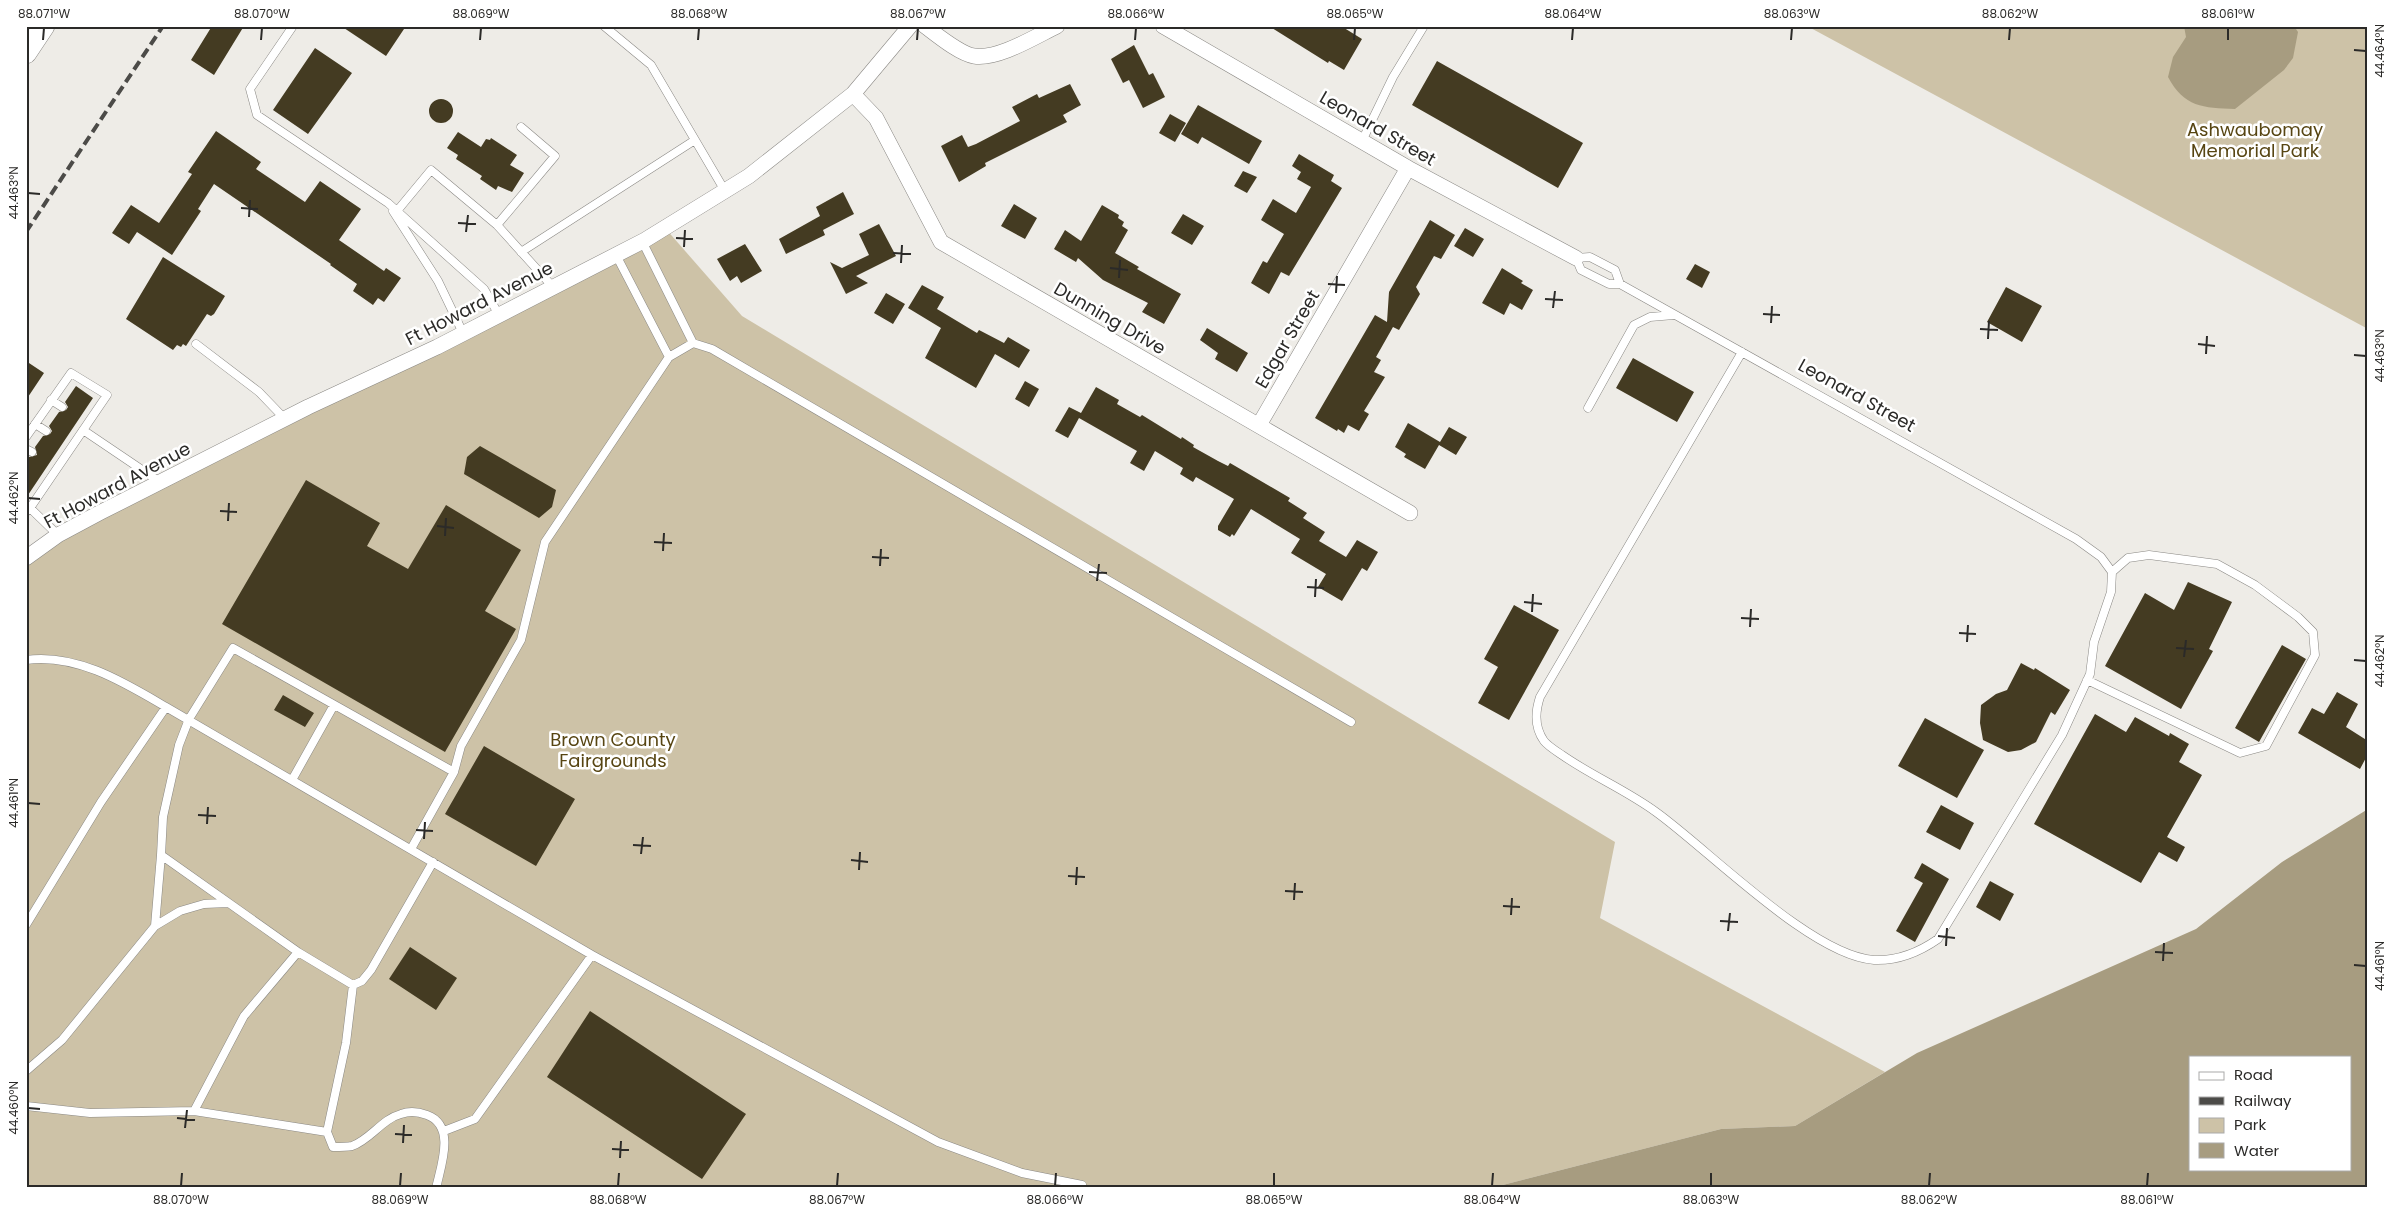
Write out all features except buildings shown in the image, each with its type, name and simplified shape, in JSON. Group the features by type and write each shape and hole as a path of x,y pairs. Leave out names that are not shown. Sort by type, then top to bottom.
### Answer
{"main road":[{"path":"26,53 44,26"}],"street":[{"name":"Ft Howard Avenue","path":"26,558 58,535 161,482 285,419 464,333 642,242 750,176 853,94 910,26"},
{"path":"925,26 952,45 974,56 998,53 1057,26"},
{"name":"Leonard Street","path":"1163,26 1408,168 1576,258"},
{"name":"Dunning Drive","path":"853,94 876,118 941,242 1410,513"},
{"name":"Edgar Street","path":"1259,425 1408,168"}],"lane":[{"path":"293,26 250,89 257,114 388,203 484,289 499,315"},
{"path":"604,26 651,64 725,191"},
{"path":"1362,141 1393,77 1424,26"},
{"path":"497,225 555,156 521,127"},
{"path":"521,252 695,140"},
{"path":"397,211 430,170 497,225 553,287"},
{"path":"388,203 438,281 464,333"},
{"path":"642,242 693,343 712,349 1351,722"},
{"path":"616,255 669,357"},
{"name":"Leonard Street","path":"1620,284 1616,270 1590,258 1576,258 1581,270 1609,284 1620,284 2076,539 2101,557 2112,572"},
{"path":"1588,408 1634,326 1650,317 1676,315"},
{"path":"411,849 454,772 461,746 521,640 545,542 669,357 693,343"},
{"path":"196,344 259,392 285,419"},
{"path":"1742,352 1540,698 1535,713 1537,726 1544,742 1576,765 1655,811 1803,930 1850,954 1873,960 1892,959 1910,955 1938,939 2062,735 2087,680 2094,642 2111,592 2112,572 2128,558 2149,555 2217,564 2255,585 2298,617 2313,632 2315,655 2266,746 2240,753 2087,680"},
{"path":"26,437 70,373 106,395 43,489 28,508 58,535"},
{"path":"51,400 62,407"},
{"path":"79,418 85,427 161,482"},
{"path":"35,424 46,431"},
{"path":"64,442 71,447"},
{"path":"49,464 57,468"},
{"path":"35,484 43,489"},
{"path":"155,926 163,818 179,745 188,719 234,648 454,772"},
{"path":"26,660 56,660 99,671 188,719 592,955 938,1142 1022,1172 1082,1185"},
{"path":"292,780 334,705"},
{"path":"26,925 100,802 166,707"},
{"path":"161,855 298,952 353,985"},
{"path":"353,985 362,981 371,970 433,862"},
{"path":"26,1071 62,1040 155,926 180,911 204,904 228,904"},
{"path":"194,1111 244,1016 298,952"},
{"path":"444,1132 475,1119 592,955"},
{"path":"353,985 346,1043 327,1132 332,1147 352,1146 399,1114 411,1112 435,1118 444,1132 444,1157 437,1184"},
{"path":"26,1106 90,1114 194,1111 327,1132"}],"green space":[{"name":"Ashwaubomay Memorial Park","path":"1807,26 2368,26 2368,329"},
{"name":"Brown County Fairgrounds","path":"665,228 742,316 1615,842 1600,918 1885,1072 1795,1126 1721,1129 1495,1187 26,1187 26,558"}],"water":[{"path":"2184,26 2294,26 2298,32 2293,58 2284,70 2235,109 2224,109 2196,104 2188,100 2174,87 2168,77 2173,57 2186,37"},
{"path":"2368,809 2368,1187 1495,1187 1721,1129 1795,1126 1917,1053 2196,929 2282,862"}],"railway":[{"path":"26,232 163,26"}]}
